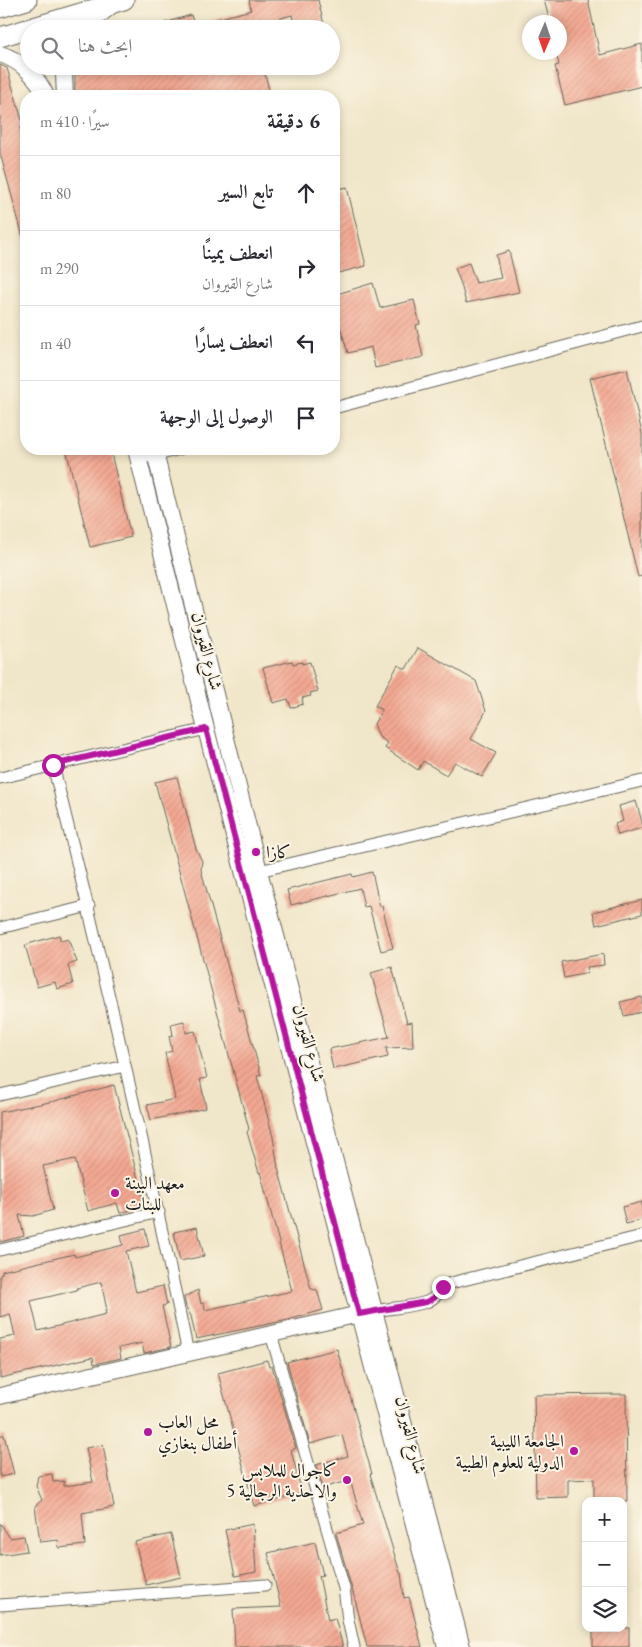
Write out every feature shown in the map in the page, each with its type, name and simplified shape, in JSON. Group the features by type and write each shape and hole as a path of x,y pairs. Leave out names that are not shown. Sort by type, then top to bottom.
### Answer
{"main road":[{"path":"0,8 27,0"},
{"path":"94,20 120,1"},
{"path":"57,20 120,1"},
{"path":"0,37 20,31"},
{"path":"0,54 11,58 20,65"},
{"path":"31,75 39,82 43,90"},
{"path":"39,75 43,90"},
{"path":"59,75 63,90"},
{"path":"64,90 65,75"},
{"name":"شارع القيروان","path":"138,455 206,729 367,1312 462,1647"},
{"name":"شارع القيروان","path":"156,455 367,1312 446,1647"},
{"path":"0,1396 367,1312"}],"street":[{"path":"340,406 642,326"},
{"path":"0,778 206,729"},
{"path":"53,765 89,906 124,1066 159,1212 188,1353"},
{"path":"259,870 642,781"},
{"path":"0,928 89,906"},
{"path":"0,1095 124,1066"},
{"path":"0,1250 159,1212"},
{"path":"367,1312 426,1302 434,1298 443,1287 451,1283 642,1236"},
{"path":"271,1334 344,1588 354,1647"},
{"path":"0,1605 265,1585"}],"building":[{"path":"249,0 318,0 323,20 293,20 292,15 274,20 213,20 251,10"},
{"path":"544,0 588,0 600,55 642,44 642,86 565,105 555,66 559,65 558,60 567,60 567,15 548,15"},
{"path":"191,15 192,20 174,20"},
{"path":"0,65 7,68 20,113 20,226 0,153"},
{"path":"75,75 265,75 269,90 75,90"},
{"path":"347,187 366,266 340,272 340,189"},
{"path":"509,251 519,292 466,303 455,268 469,263 476,283 501,278 496,255"},
{"path":"373,283 380,308 414,300 420,324 416,325 423,357 375,368 371,347 348,353 340,326 340,293"},
{"path":"627,369 642,433 642,576 638,577 590,378"},
{"path":"67,455 111,455 131,537 90,547"},
{"path":"418,648 476,681 486,711 471,739 496,753 482,777 455,762 446,775 423,761 418,770 385,748 388,743 379,737 374,724 382,710 375,706 398,665 406,669"},
{"path":"292,661 293,664 310,662 318,691 310,693 311,696 302,698 303,704 291,708 288,699 273,703 263,668"},
{"path":"177,777 196,849 202,861 201,870 240,1011 243,1010 261,1075 257,1076 273,1137 278,1168 311,1289 317,1290 323,1310 288,1320 196,1339 191,1316 186,1307 184,1297 198,1290 201,1304 204,1303 205,1310 292,1291 260,1172 247,1132 249,1129 155,782"},
{"path":"636,801 642,828 618,835 615,824 623,821 619,806"},
{"path":"372,872 380,907 382,906 393,948 381,951 369,906 364,907 360,888 291,905 287,890 352,874 353,877"},
{"path":"642,900 642,914 596,925 593,912"},
{"path":"59,935 61,941 68,939 77,962 68,965 73,984 57,989 55,982 37,987 25,945"},
{"path":"603,954 604,965 587,967 588,973 564,978 561,962"},
{"path":"392,967 407,1023 412,1022 413,1047 386,1048 388,1057 333,1069 329,1049 389,1037 371,973"},
{"path":"642,997 642,1012 624,1016 620,1002"},
{"path":"184,1021 186,1033 195,1031 207,1078 200,1079 206,1108 151,1120 147,1105 175,1099 165,1053 172,1051 169,1036 173,1035 171,1024"},
{"path":"114,1085 145,1206 120,1213 117,1203 88,1211 75,1159 43,1166 53,1210 33,1216 19,1215 24,1236 0,1242 0,1112 55,1101"},
{"path":"642,1202 642,1220 626,1224 622,1207"},
{"path":"197,1227 204,1256 180,1261 174,1232"},
{"path":"145,1229 149,1246 126,1251 136,1292 163,1286 167,1305 162,1306 171,1347 144,1353 142,1343 119,1348 121,1358 94,1364 93,1357 0,1378 0,1339 15,1336 10,1314 0,1317 0,1275 2,1271 74,1254 75,1257 123,1245 121,1235","holes":["101,1282 107,1310 105,1310 106,1314 38,1331 31,1301"]},
{"path":"337,1349 372,1474 370,1474 401,1573 404,1598 409,1597 422,1647 367,1647 336,1533 363,1525 350,1480 323,1488 316,1465 348,1456 342,1435 310,1444 287,1362"},
{"path":"267,1360 269,1367 272,1366 296,1448 291,1450 302,1493 254,1506 218,1373"},
{"path":"626,1394 627,1497 594,1497 594,1479 568,1480 568,1497 536,1498 534,1395"},
{"path":"0,1435 4,1435 14,1474 0,1477"},
{"path":"103,1445 114,1507 82,1513 85,1545 59,1548 58,1540 40,1542 35,1506 42,1500 36,1486 38,1476 52,1474 53,1482 64,1481 64,1486 93,1482 86,1448"},
{"path":"0,1523 10,1538 24,1536 27,1551 0,1555"},
{"path":"253,1524 256,1572 235,1576 225,1530"},
{"path":"171,1534 181,1577 146,1585 135,1542"},
{"path":"315,1542 323,1575 319,1576 328,1620 335,1618 343,1647 235,1647 233,1609 281,1607 268,1553"},
{"path":"627,1628 629,1628 629,1647 593,1647 593,1632 627,1632"}],"place":[{"name":"كازا","path":"256,852"},
{"name":"معهد البينة للبنات","path":"115,1193"},
{"name":"محل العاب أطفال بنغازي","path":"148,1432"},
{"name":"الجامعة الليبية الدولية للعلوم الطبية","path":"574,1451"},
{"name":"كاجوال للملابس والاحذية الرجالية 5","path":"347,1480"}],"route":[{"path":"53,765 206,729 359,1314 426,1302 434,1298 443,1287"}]}
